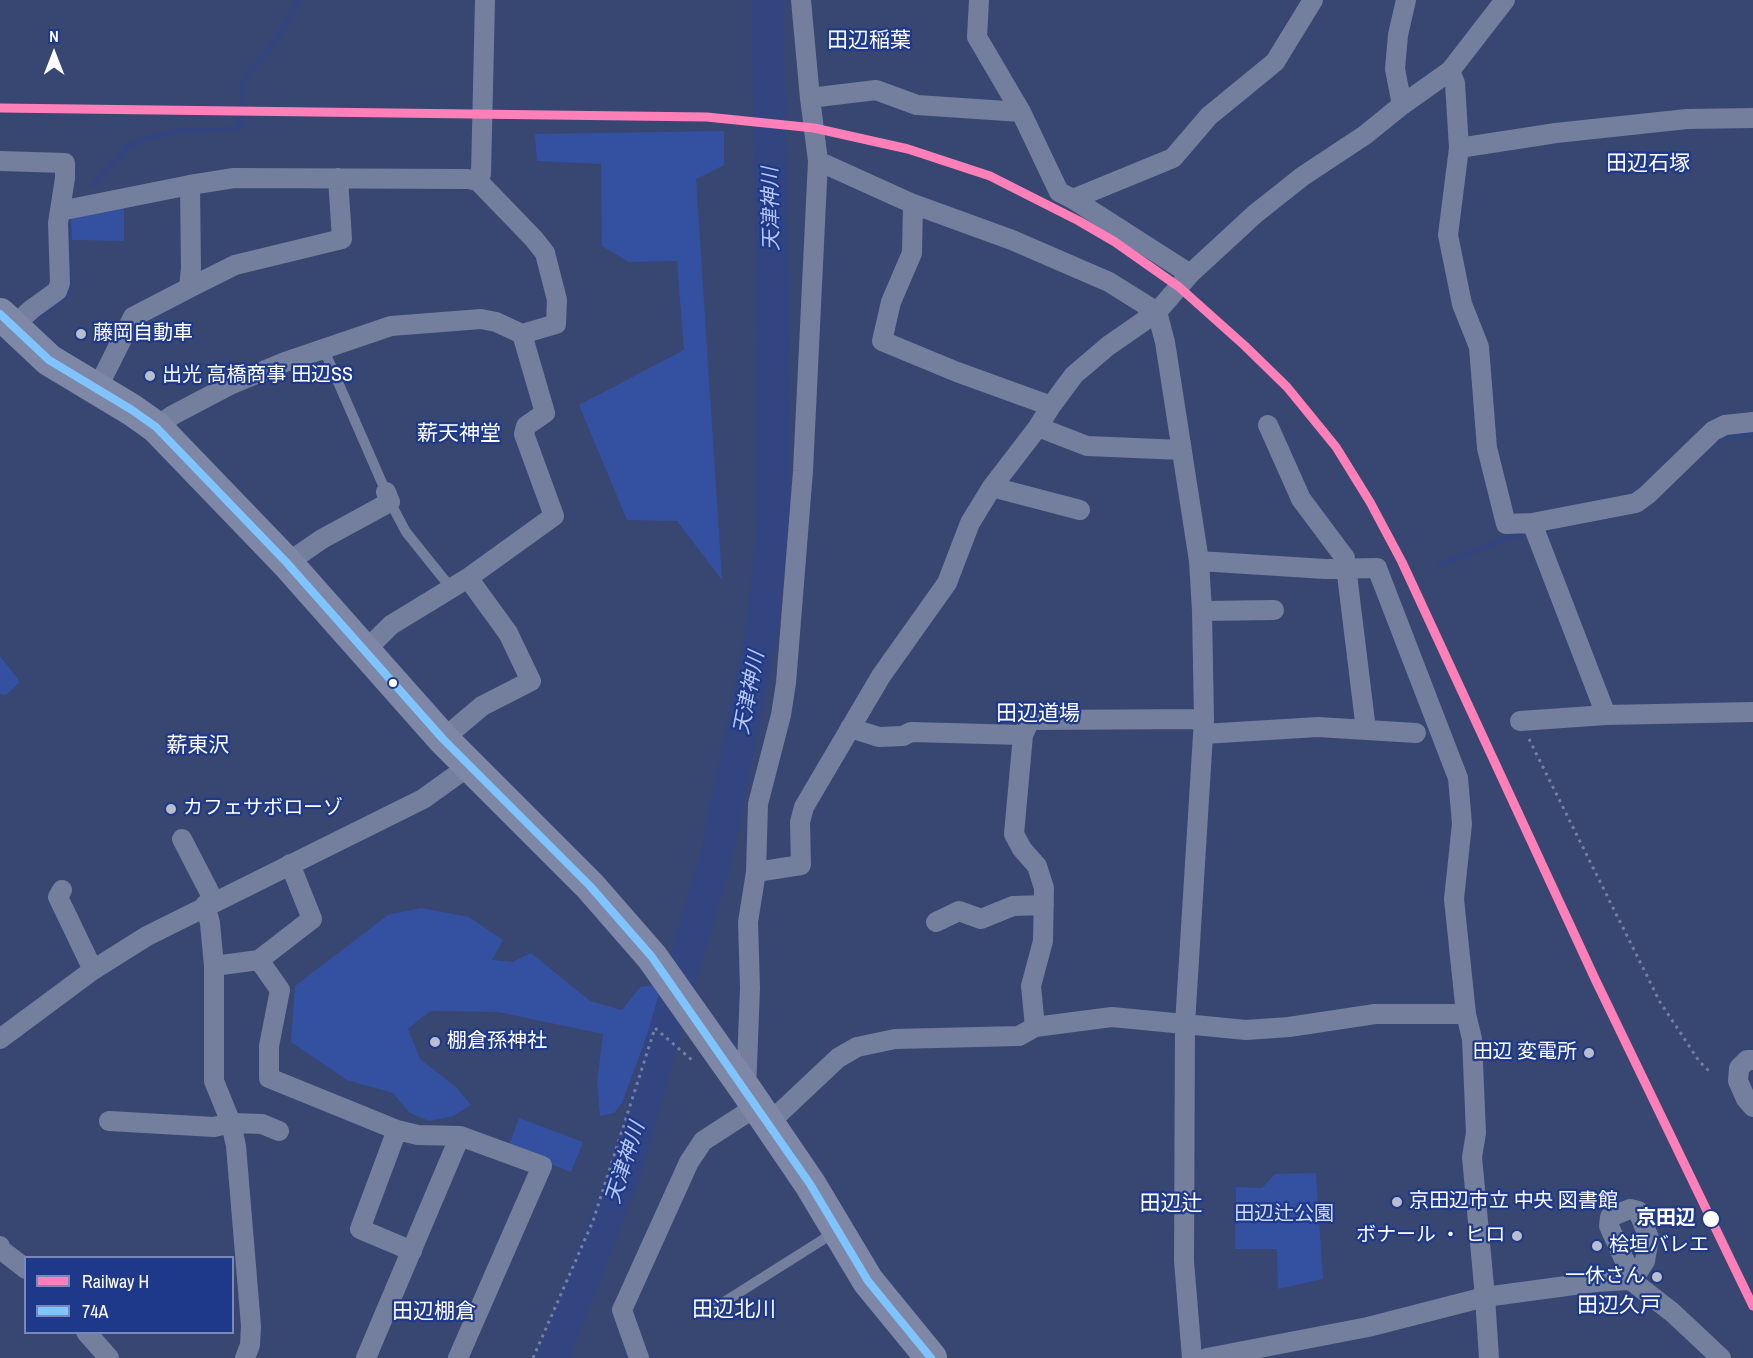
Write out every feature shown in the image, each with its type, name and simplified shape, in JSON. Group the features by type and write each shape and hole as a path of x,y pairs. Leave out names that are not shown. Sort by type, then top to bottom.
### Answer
{"main road":[{"path":"6,320 49,360 156,428 287,563 443,739 590,886 652,957 758,1106 810,1184 868,1281 931,1358"}],"street":[{"path":"478,181 481,174 485,0"},
{"path":"758,1106 748,922 756,872 758,804 781,715 792,613 803,471 818,160 801,0"},
{"path":"979,0 977,37 1021,112 1059,192 1190,274"},
{"path":"1073,199 1173,158 1209,116 1275,62 1313,0"},
{"path":"1401,105 1395,69 1398,35 1406,0"},
{"path":"756,872 801,865 800,822 804,807 902,644 947,583 970,523 992,487 1074,375 1108,346 1157,312 1190,274 1255,214 1450,71 1505,0"},
{"path":"1450,71 1455,82 1459,148 1448,235 1462,304 1479,346 1487,448 1506,524 1534,529 1636,502 1647,495 1713,431 1725,425 1753,422"},
{"path":"810,98 876,90 917,105 1021,112"},
{"path":"1459,148 1556,133 1687,119 1753,118"},
{"path":"818,160 913,204 1011,240 1109,282 1157,312 1165,342 1199,561 1202,611 1203,727 1185,1024 1184,1261 1192,1358"},
{"path":"0,161 64,163 65,178 58,223 60,283 57,291 32,309 6,320"},
{"path":"60,211 234,178 468,179 478,181 534,238 545,253 557,300 556,324 522,334 496,322 480,319 391,326 285,362 232,384 172,415 156,428"},
{"path":"97,389 134,317 235,265 342,239 338,178"},
{"path":"189,288 191,268 190,185"},
{"path":"913,204 912,253 891,302 882,341 957,372 1051,406"},
{"path":"364,652 391,625 468,578 554,516 524,434 526,426 545,413 522,334"},
{"path":"1268,424 1301,499 1345,558 1366,730"},
{"path":"1038,427 1087,446 1182,450"},
{"path":"992,487 1080,510"},
{"path":"287,563 388,497"},
{"path":"1534,529 1606,715"},
{"path":"1199,561 1346,569 1377,568 1458,778 1462,825 1454,899 1466,1014 1472,1039 1476,1134 1472,1157 1489,1358"},
{"path":"443,739 482,706 531,681 508,633 468,578"},
{"path":"1202,611 1274,610"},
{"path":"1520,721 1606,715 1753,712"},
{"path":"1035,1027 1031,986 1043,941 1044,888 1038,866 1022,849 1014,834 1023,735 1030,720 1203,727 1318,727 1416,733"},
{"path":"850,728 879,737 903,736 911,732 1023,735"},
{"path":"0,1039 93,970 147,936 423,799 469,766"},
{"path":"182,840 210,903 214,966 214,1081 231,1123 236,1146 251,1326 250,1345 245,1358"},
{"path":"214,966 259,960 312,919 290,864"},
{"path":"62,890 58,897 93,970"},
{"path":"936,922 959,911 981,919 1013,906 1044,905"},
{"path":"259,960 280,990 269,1046 269,1078 397,1130 418,1135 460,1136 542,1166 458,1358"},
{"path":"639,1358 621,1310 689,1162 703,1141 857,1047 895,1039 1018,1036 1035,1027 1112,1017 1246,1030 1289,1027 1375,1014 1466,1014"},
{"path":"1753,1060 1747,1060 1739,1068 1738,1080 1746,1099 1753,1107"},
{"path":"109,1121 214,1127 231,1123 262,1124 279,1131"},
{"path":"397,1130 360,1229 412,1251"},
{"path":"366,1358 460,1136"},
{"path":"0,1246 0,1249 24,1267"},
{"path":"1208,1358 1368,1327 1485,1297 1596,1281 1630,1281 1673,1313 1721,1358"},
{"path":"88,1334 109,1358"}],"lane":[{"path":"324,350 388,497 406,532 451,588"},
{"path":"705,1314 838,1231"}],"path":[{"path":"1520,721 1660,1002 1699,1061 1710,1071"},
{"path":"533,1358 593,1221 656,1028 698,1065"}],"green space":[{"path":"724,131 724,165 696,179 722,580 677,521 627,520 579,405 684,350 677,261 629,262 602,246 601,164 537,161 535,134"},
{"path":"124,203 124,241 71,240 71,220 83,211"},
{"path":"0,656 20,682 6,695 0,694"},
{"path":"421,908 469,917 503,940 492,960 512,962 531,953 590,1001 622,1010 640,987 655,985 662,994 622,1103 614,1113 600,1116 597,1082 603,1034 498,1012 430,1011 408,1029 420,1059 456,1087 471,1105 453,1116 429,1121 410,1113 393,1093 347,1080 291,1042 295,986 388,915"},
{"path":"519,1118 583,1142 571,1172 508,1148"},
{"name":"田辺辻公園","path":"1316,1173 1323,1279 1278,1289 1277,1249 1235,1249 1236,1187 1262,1188 1275,1174"}],"waterway":[{"path":"242,108 243,82 279,35 296,6 297,0"},
{"name":"天津神川","path":"552,1358 625,1173 717,854 763,625 773,518 774,339 767,0"},
{"path":"93,185 129,146 147,138 177,131 235,129 240,126 242,114"},
{"path":"43,315 70,292 69,226"},
{"path":"1704,453 1722,437 1753,434"},
{"path":"1440,565 1515,535 1530,532"}],"rail line":[{"name":"H","path":"0,108 707,117 814,128 908,149 990,176 1115,242 1179,287 1287,387 1336,447 1370,502 1402,562 1596,981 1753,1306"}],"transit line":[{"name":"74A","path":"0,314 49,360 156,427 287,563 443,739 590,886 652,957 810,1184 868,1281 931,1358"}],"place":[{"name":"藤岡自動車","path":"81,334"},
{"name":"出光 高橋商事 田辺SS","path":"150,376"},
{"name":"カフェサボローゾ","path":"171,809"},
{"name":"棚倉孫神社","path":"435,1042"},
{"name":"田辺 変電所","path":"1589,1053"},
{"name":"京田辺市立 中央 図書館","path":"1397,1202"},
{"name":"京田辺","path":"1711,1219"},
{"name":"ボナール ・ ヒロ","path":"1517,1236"},
{"name":"桧垣バレエ","path":"1597,1246"},
{"name":"一休さん","path":"1657,1277"}],"district":[{"name":"田辺稲葉","path":"869,41"},
{"name":"田辺石塚","path":"1648,164"},
{"name":"薪天神堂","path":"459,434"},
{"name":"田辺道場","path":"1038,714"},
{"name":"薪東沢","path":"198,746"},
{"name":"田辺辻","path":"1171,1204"},
{"name":"田辺久戸","path":"1619,1306"},
{"name":"田辺北川","path":"734,1310"},
{"name":"田辺棚倉","path":"434,1312"}]}
